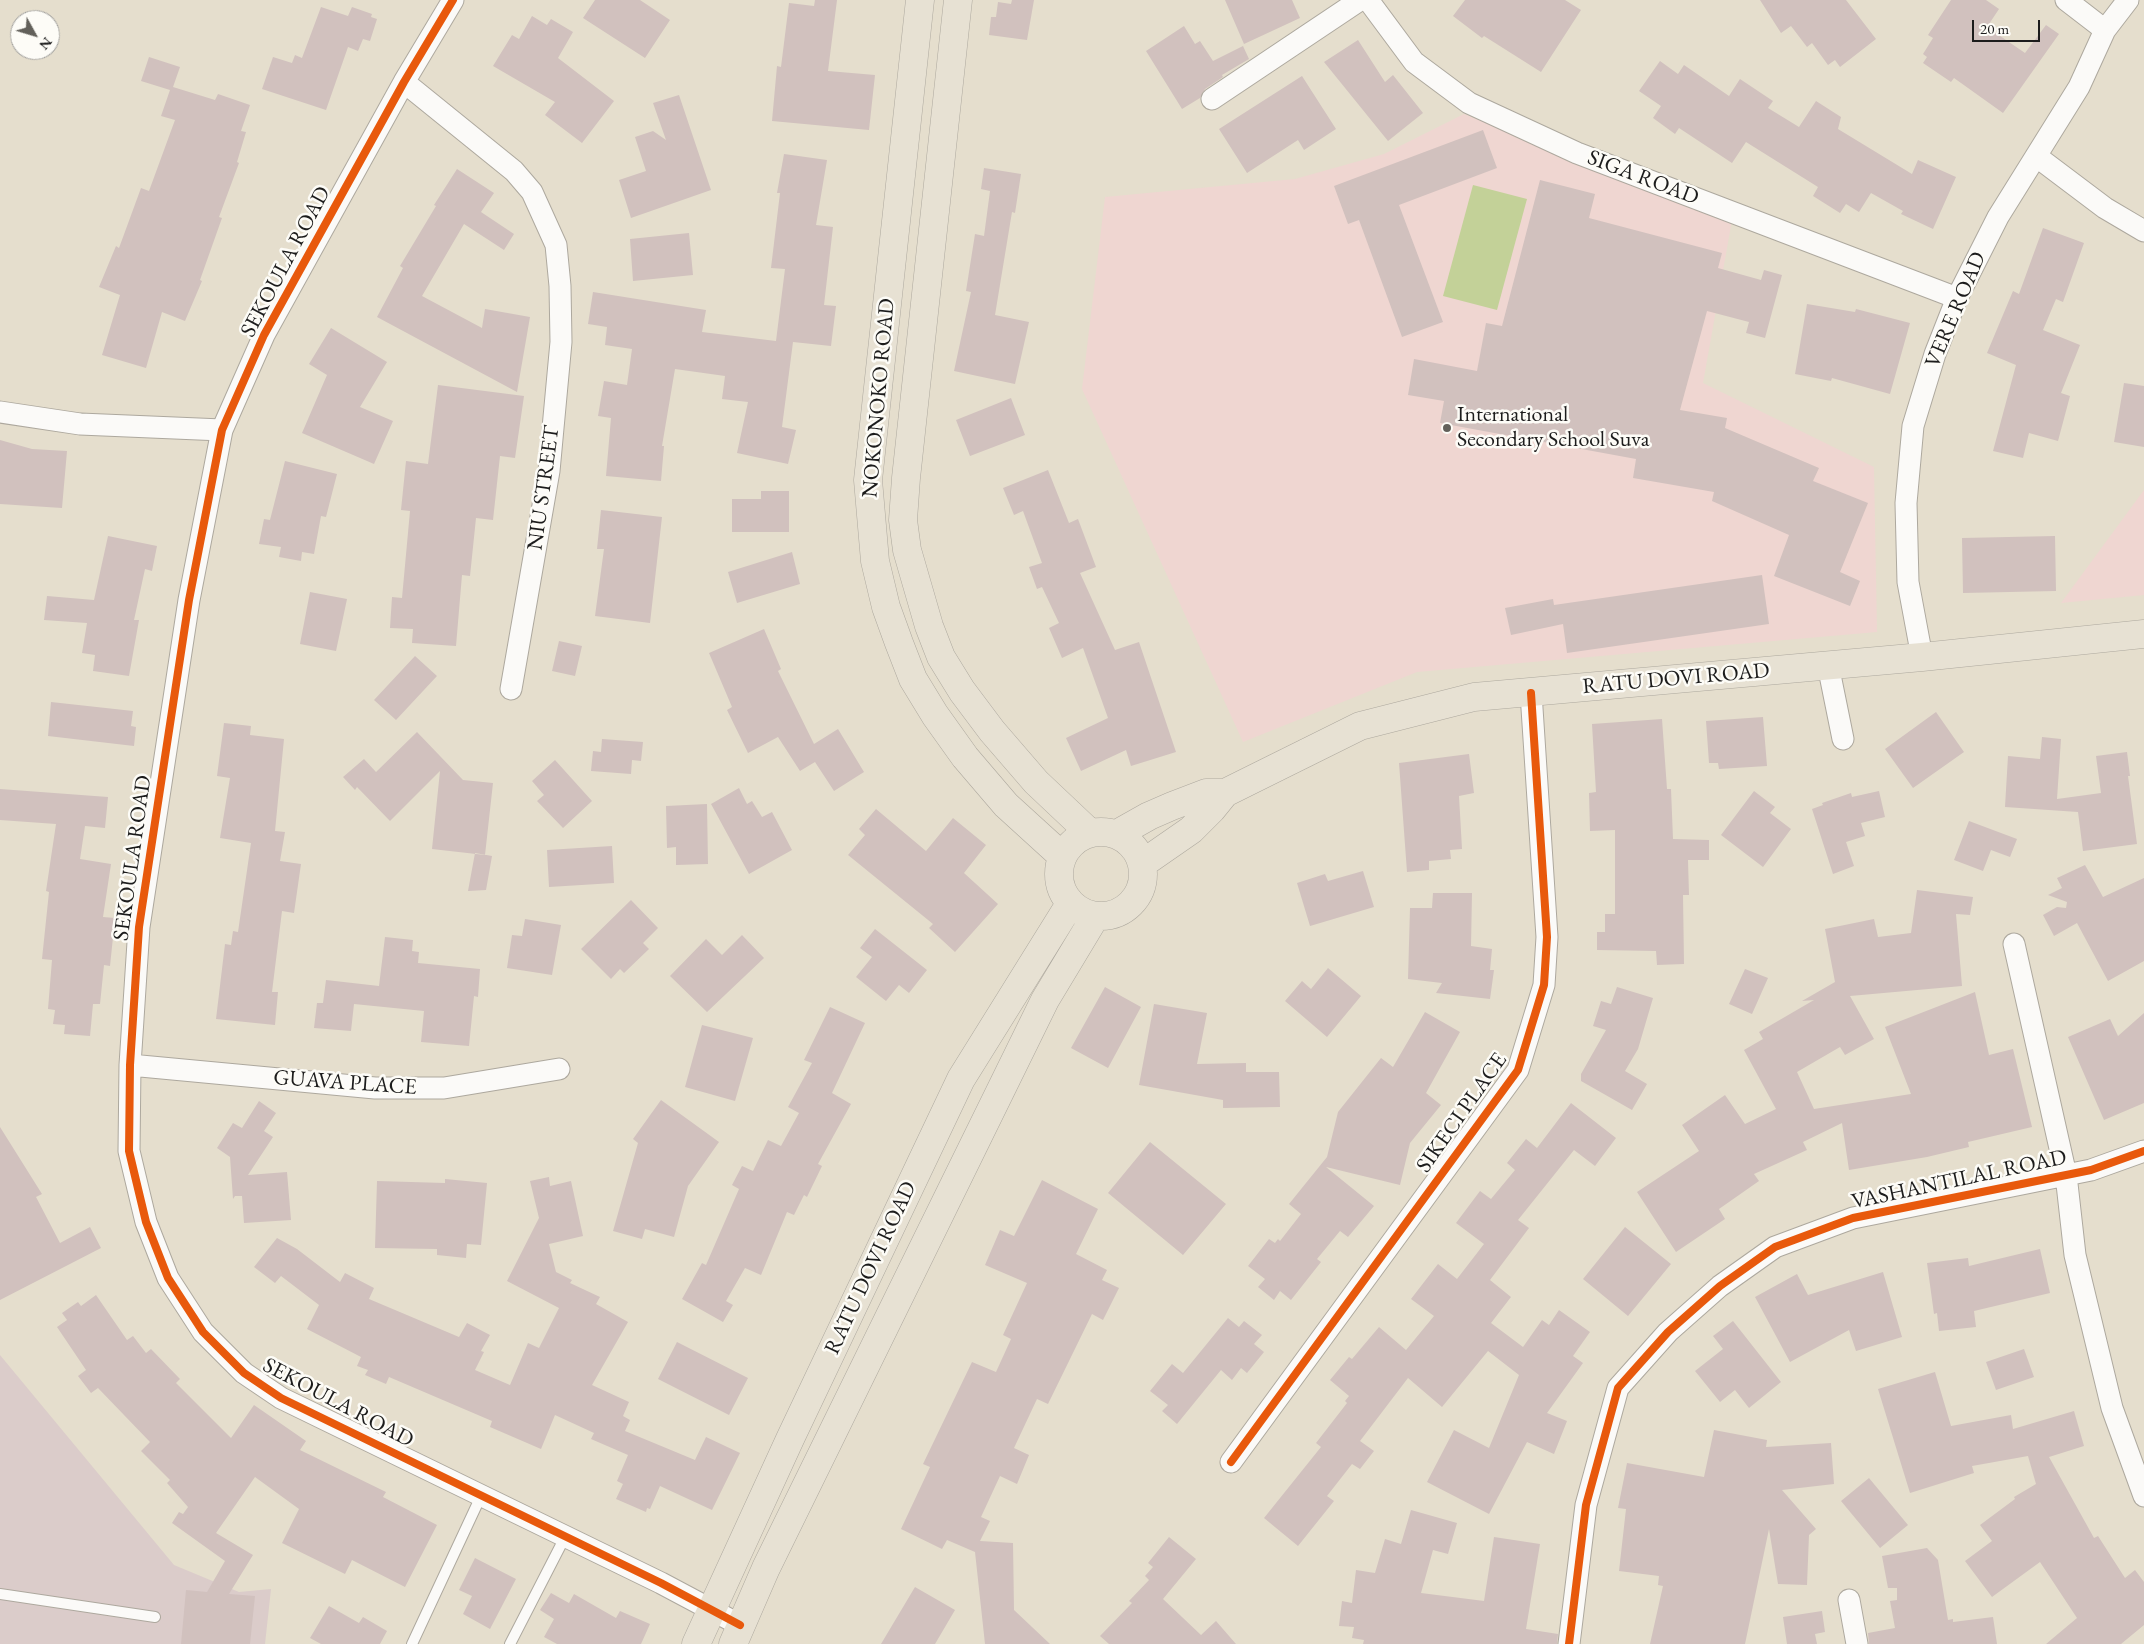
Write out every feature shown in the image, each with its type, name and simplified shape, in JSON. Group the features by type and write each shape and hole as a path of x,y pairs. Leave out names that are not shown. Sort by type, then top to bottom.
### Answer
{"main road":[{"name":"NOKONOKO ROAD","path":"920,0 868,480 875,561 886,607 898,643 913,679 934,715 1006,805 1062,856"},
{"name":"NOKONOKO ROAD","path":"958,0 906,478 903,520 907,550 928,626 941,657 962,691 992,731 1036,782 1090,833"},
{"name":"RATU DOVI ROAD","path":"1142,864 1191,830 1225,793 1360,726 1474,697 1828,666 2144,634"},
{"name":"RATU DOVI ROAD","path":"1117,834 1148,816 1206,793 1225,793"},
{"path":"1090,833 1117,834 1137,852 1142,864 1143,878 1140,891 1133,903 1122,911 1110,916 1095,917 1077,910 1062,893 1058,881 1062,856 1074,842 1090,833"},
{"name":"RATU DOVI ROAD","path":"696,1644 790,1439 961,1079 1070,904"},
{"name":"RATU DOVI ROAD","path":"738,1638 766,1568 1045,1000 1095,917"}],"street":[{"name":"SEKOULA ROAD","path":"453,0 404,82 264,335 222,430 189,600 141,917 130,1065 130,1152 146,1222 168,1278 203,1332 244,1373 281,1398 712,1609 738,1638"},
{"path":"1212,99 1360,0"},
{"name":"SIGA ROAD","path":"1368,0 1414,62 1469,103 1578,153 1957,298"},
{"path":"2066,0 2105,30"},
{"name":"VERE ROAD","path":"1922,657 1908,582 1906,502 1913,426 1935,354 1957,298 1998,217 2079,87 2105,30 2128,0"},
{"name":"NIU STREET","path":"404,82 514,172 532,192 556,245 562,342 549,471 511,689"},
{"path":"2036,156 2106,208 2144,231"},
{"path":"0,412 80,424 222,430"},
{"path":"1828,666 1843,739"},
{"name":"SIKECI PLACE","path":"1231,1462 1518,1070 1544,985 1547,937 1531,692"},
{"path":"2014,944 2066,1175 2075,1255 2112,1408 2144,1496"},
{"name":"GUAVA PLACE","path":"130,1065 375,1088 444,1088 558,1069"},
{"name":"VASHANTILAL ROAD","path":"1569,1644 1586,1505 1618,1388 1668,1332 1720,1286 1775,1247 1853,1218 2091,1170 2144,1151"},
{"path":"1849,1600 1857,1644"}],"lane":[{"path":"412,1644 481,1496"},
{"path":"510,1644 565,1537"},
{"path":"0,1594 155,1617"}],"shaded area":[{"name":"International Secondary School Suva","path":"1464,114 1732,220 1703,383 1874,467 1877,632 1417,672 1243,742 1082,389 1105,197 1295,179 1384,154"},
{"path":"2144,490 2144,595 2061,603"},
{"path":"0,1355 174,1565 239,1592 271,1589 265,1644 0,1644"}],"green space":[{"path":"1473,185 1527,199 1497,310 1443,296"}],"building":[{"path":"595,0 640,0 670,20 645,58 583,18"},
{"path":"815,0 837,0 828,71 875,75 869,130 772,121 777,66 781,67 789,3 814,6"},
{"path":"1012,0 1034,0 1027,40 989,35 991,17 996,17 998,2 1011,4"},
{"path":"1225,0 1292,0 1300,18 1244,44"},
{"path":"1465,0 1565,0 1581,10 1541,72 1484,36 1482,38 1453,16"},
{"path":"1760,0 1846,0 1876,39 1840,67 1835,60 1828,65 1812,43 1807,47 1791,26 1781,33"},
{"path":"1951,0 1986,0 1999,9 1987,27 2025,53 2046,25 2059,34 2003,113 1954,78 1951,82 1923,63 1927,57 1923,54 1933,38 1928,35"},
{"path":"321,7 348,16 352,7 372,14 371,17 377,19 370,41 363,39 358,51 348,47 326,110 262,89 273,57 292,63 295,55 302,58"},
{"path":"532,16 547,25 551,19 573,32 558,58 614,101 582,143 545,115 555,102 493,66 512,35 519,39"},
{"path":"1184,26 1195,44 1200,41 1213,61 1243,46 1249,59 1222,75 1223,77 1205,89 1200,98 1182,109 1146,51"},
{"path":"1358,40 1385,82 1393,75 1423,113 1388,141 1324,62"},
{"path":"149,57 180,67 173,87 215,100 218,94 250,105 241,131 246,132 237,162 239,163 219,217 222,218 200,280 202,281 185,321 162,312 146,368 102,355 120,295 99,287 116,246 119,248 141,188 149,191 175,120 161,116 170,90 141,81"},
{"path":"1660,61 1678,74 1684,65 1729,96 1740,79 1773,101 1768,108 1799,127 1816,101 1841,117 1838,129 1912,174 1918,160 1956,177 1933,229 1901,214 1903,211 1871,193 1859,212 1846,204 1840,213 1813,196 1818,187 1746,142 1732,163 1679,128 1675,134 1653,118 1661,106 1639,91"},
{"path":"1302,76 1336,129 1304,150 1298,140 1247,173 1219,129"},
{"path":"679,95 711,190 631,218 619,180 646,171 635,137 653,131 666,140 653,103"},
{"path":"1483,130 1497,168 1399,205 1443,322 1402,337 1359,220 1348,224 1334,186"},
{"path":"784,154 827,160 816,225 833,227 824,305 836,306 831,346 793,342 782,427 796,430 788,464 737,453 748,402 722,399 725,376 675,369 662,446 664,446 661,481 606,476 611,418 598,416 604,381 627,385 632,349 605,345 607,327 588,324 593,292 706,310 702,332 776,341 785,269 771,268 780,193 777,193"},
{"path":"984,168 1021,174 1015,213 1012,212 995,315 1029,322 1015,384 954,371 971,292 966,291 975,234 984,236 990,191 981,189"},
{"path":"457,169 494,193 481,212 514,234 504,250 464,224 422,296 482,328 485,309 530,317 517,392 377,317 403,268 400,266 436,206 434,205"},
{"path":"1540,180 1595,194 1589,218 1722,253 1718,268 1761,280 1764,270 1782,275 1765,338 1746,333 1749,322 1707,311 1680,410 1727,418 1725,428 1819,468 1813,481 1868,503 1840,572 1860,581 1850,606 1774,576 1789,535 1712,501 1714,492 1633,478 1636,459 1440,423 1444,401 1408,395 1414,359 1477,371 1486,323 1502,326"},
{"path":"2043,228 2084,243 2063,302 2056,299 2043,330 2080,345 2061,393 2070,396 2058,441 2029,433 2023,458 1993,451 2016,365 1987,353 2013,291 2019,294"},
{"path":"689,233 693,275 633,281 630,239"},
{"path":"1807,304 1855,312 1856,309 1910,323 1890,394 1832,378 1831,381 1795,374"},
{"path":"331,328 387,362 360,407 393,421 374,464 302,433 327,375 309,364"},
{"path":"2124,383 2144,386 2144,447 2114,442"},
{"path":"438,385 524,396 515,458 500,456 493,520 476,518 470,576 462,575 456,646 412,643 413,629 390,628 392,597 402,598 410,511 401,510 406,461 428,464"},
{"path":"1011,398 1025,435 970,456 956,420"},
{"path":"0,440 32,449 67,451 62,508 0,504"},
{"path":"285,461 337,474 326,517 321,516 314,554 302,552 301,561 279,557 281,547 259,544 264,519 270,520"},
{"path":"1048,470 1069,523 1078,519 1096,567 1080,573 1115,650 1139,642 1176,752 1131,766 1126,750 1081,771 1066,738 1108,718 1083,648 1062,658 1049,628 1059,623 1042,587 1037,589 1029,567 1042,563 1023,511 1014,515 1003,488"},
{"path":"761,491 789,491 789,532 732,532 732,499 761,499"},
{"path":"601,510 662,517 650,623 595,616 604,549 597,549"},
{"path":"108,536 157,546 152,571 145,569 134,620 139,620 129,676 93,671 95,655 82,653 87,623 44,620 47,596 94,600"},
{"path":"2055,536 2056,591 1963,593 1962,538"},
{"path":"792,552 800,584 737,603 728,572"},
{"path":"1762,575 1769,624 1567,653 1563,624 1511,635 1505,608 1553,599 1554,605"},
{"path":"310,592 347,599 336,651 300,644"},
{"path":"764,629 781,669 778,671 814,744 838,729 864,772 834,791 815,762 800,771 778,737 748,753 727,710 732,707 709,653"},
{"path":"559,641 582,646 575,676 552,671"},
{"path":"415,656 437,676 396,720 374,700"},
{"path":"51,702 133,711 131,726 136,727 134,746 48,736"},
{"path":"1936,712 1964,752 1913,788 1885,749"},
{"path":"1763,717 1767,766 1719,769 1718,763 1709,763 1706,721"},
{"path":"1662,719 1667,789 1671,789 1673,839 1709,840 1709,860 1688,860 1689,895 1683,895 1684,964 1657,965 1656,951 1597,950 1597,932 1605,932 1605,914 1615,914 1615,830 1590,831 1589,793 1596,792 1592,724"},
{"path":"224,723 251,726 250,735 284,739 275,831 285,832 280,861 301,864 294,913 282,911 272,992 278,992 275,1025 216,1019 225,944 231,945 233,931 238,932 251,843 220,838 230,778 217,776"},
{"path":"417,732 463,780 493,783 485,855 432,849 440,771 390,821 357,787 355,790 343,777 364,759 376,772"},
{"path":"2042,737 2061,739 2057,799 2101,793 2096,756 2127,752 2130,776 2128,776 2137,844 2083,851 2078,812 2005,807 2008,756 2040,759"},
{"path":"602,739 643,742 641,761 632,760 631,774 591,771 593,751 601,752"},
{"path":"1469,754 1474,793 1459,796 1462,849 1450,850 1451,859 1429,861 1429,870 1407,872 1399,763"},
{"path":"555,760 592,801 563,828 537,801 544,795 532,781"},
{"path":"739,788 747,804 752,801 762,817 772,812 792,850 749,874 711,804"},
{"path":"0,789 108,797 105,828 85,826 80,859 111,864 103,917 115,918 110,966 104,965 100,1004 93,1004 90,1036 64,1034 65,1025 53,1024 55,1010 48,1009 52,960 42,959 49,892 46,891 56,824 0,820"},
{"path":"1754,791 1775,807 1770,813 1791,829 1763,867 1721,835"},
{"path":"1879,791 1885,817 1861,823 1865,836 1846,842 1854,866 1833,874 1812,809 1823,805 1822,803 1851,793 1852,797"},
{"path":"707,804 708,864 676,865 676,847 667,848 666,806"},
{"path":"876,809 926,851 953,818 986,845 964,873 998,904 955,952 929,928 933,924 848,855 865,835 859,829"},
{"path":"1969,821 2017,839 2010,857 1991,850 1983,871 1954,860"},
{"path":"612,846 614,883 549,887 547,850"},
{"path":"475,853 492,856 486,890 468,891"},
{"path":"2085,865 2103,897 2144,878 2144,961 2108,981 2077,923 2054,936 2043,915 2057,907 2066,908 2067,902 2048,895 2062,888 2057,878"},
{"path":"1363,871 1374,907 1310,926 1297,883 1325,874 1328,881"},
{"path":"1917,890 1973,897 1970,915 1956,914 1962,986 1850,996 1874,1039 1845,1055 1840,1047 1797,1072 1814,1109 1911,1094 1885,1027 1975,992 1989,1055 2013,1049 2032,1127 1968,1142 1969,1147 1927,1157 1849,1170 1842,1123 1803,1142 1807,1150 1754,1174 1759,1181 1719,1209 1725,1219 1676,1252 1637,1192 1699,1151 1682,1125 1725,1095 1745,1124 1776,1109 1744,1050 1763,1039 1759,1032 1814,1000 1802,1001 1835,982 1825,929 1874,919 1878,937 1911,933"},
{"path":"1433,893 1472,893 1471,946 1492,949 1490,970 1494,970 1490,999 1436,993 1442,983 1408,979 1410,908 1432,908"},
{"path":"631,900 658,928 643,943 649,949 624,973 620,969 611,979 581,949"},
{"path":"525,919 561,925 552,975 507,968 512,935 522,936"},
{"path":"875,929 927,970 909,993 899,985 886,1001 856,977 872,957 860,948"},
{"path":"742,935 764,958 707,1012 670,976 706,939 722,955"},
{"path":"385,937 413,940 412,951 419,952 418,963 480,969 478,997 474,996 469,1046 421,1042 424,1011 354,1004 351,1031 314,1028 317,1003 323,1003 326,980 379,986"},
{"path":"1328,968 1361,996 1327,1037 1285,1001 1302,981 1311,989"},
{"path":"1745,969 1768,978 1752,1014 1729,1004"},
{"path":"1105,987 1141,1007 1108,1068 1071,1048"},
{"path":"1617,987 1653,998 1638,1049 1625,1071 1647,1084 1632,1110 1581,1081 1581,1074 1606,1030 1593,1026 1601,1001 1611,1004"},
{"path":"1154,1004 1207,1013 1197,1064 1246,1063 1246,1072 1279,1072 1280,1107 1223,1108 1223,1100 1139,1085"},
{"path":"830,1007 865,1023 832,1093 851,1104 818,1164 822,1166 807,1197 804,1195 794,1215 787,1212 761,1275 745,1268 726,1301 733,1305 723,1322 682,1299 702,1263 706,1265 739,1189 732,1185 742,1166 753,1171 768,1140 781,1146 799,1113 788,1107 812,1063 804,1060"},
{"path":"1425,1012 1460,1032 1426,1093 1441,1105 1410,1143 1400,1185 1326,1167 1374,1206 1348,1237 1340,1231 1317,1259 1321,1262 1291,1300 1280,1291 1274,1300 1258,1287 1265,1279 1248,1266 1269,1239 1275,1243 1278,1239 1280,1241 1301,1214 1289,1204 1327,1157 1338,1112 1381,1058 1393,1067"},
{"path":"2144,1013 2144,1103 2104,1120 2068,1037 2110,1019 2118,1036"},
{"path":"702,1025 753,1038 735,1101 685,1087"},
{"path":"661,1100 719,1142 688,1186 674,1237 645,1229 642,1239 613,1231 638,1143 633,1139"},
{"path":"259,1101 276,1113 264,1131 273,1137 248,1175 287,1172 291,1220 244,1223 242,1196 235,1196 233,1199 230,1157 217,1148 233,1123 242,1128"},
{"path":"1571,1103 1616,1138 1595,1166 1574,1150 1518,1220 1529,1228 1490,1280 1511,1297 1491,1323 1523,1347 1542,1320 1549,1325 1559,1310 1590,1332 1573,1356 1583,1363 1547,1413 1567,1421 1554,1454 1527,1442 1489,1514 1427,1482 1454,1430 1489,1448 1519,1375 1488,1351 1442,1407 1408,1378 1360,1441 1374,1451 1360,1469 1352,1464 1327,1496 1334,1501 1298,1546 1264,1518 1321,1447 1316,1443 1347,1403 1345,1401 1349,1396 1330,1380 1349,1357 1352,1359 1379,1327 1406,1350 1434,1316 1411,1299 1438,1264 1457,1279 1484,1244 1456,1223 1480,1191 1491,1199 1515,1170 1507,1163 1526,1139 1537,1148"},
{"path":"0,1127 42,1194 36,1197 60,1243 90,1227 101,1248 0,1300"},
{"path":"1150,1142 1226,1204 1183,1255 1108,1193"},
{"path":"549,1177 550,1186 571,1181 583,1236 549,1244 556,1272 572,1280 570,1283 600,1297 596,1304 628,1322 592,1385 629,1402 623,1416 630,1420 625,1431 695,1460 706,1437 740,1453 712,1510 660,1486 650,1509 647,1508 646,1512 616,1499 623,1484 617,1481 628,1455 591,1439 594,1433 555,1415 541,1449 490,1427 492,1421 389,1377 386,1384 365,1375 368,1370 357,1366 361,1357 307,1329 319,1305 281,1276 275,1283 254,1267 277,1238 297,1249 340,1282 345,1273 374,1288 369,1299 459,1337 467,1323 490,1335 481,1351 484,1352 475,1370 510,1385 528,1343 539,1348 559,1308 507,1281 539,1218 530,1181"},
{"path":"445,1179 487,1183 481,1245 467,1244 466,1258 437,1255 437,1249 375,1248 377,1181 445,1183"},
{"path":"1042,1180 1098,1209 1076,1254 1107,1270 1102,1280 1119,1288 1103,1320 1092,1314 1048,1404 1037,1399 1014,1448 1029,1455 1017,1484 1000,1476 981,1517 990,1521 980,1541 1013,1543 1014,1610 1050,1644 985,1644 975,1552 947,1540 942,1549 901,1529 930,1467 923,1464 972,1362 996,1372 1011,1339 1003,1335 1027,1283 985,1265 1000,1230 1014,1236"},
{"path":"1625,1227 1671,1264 1628,1316 1583,1279"},
{"path":"2040,1249 2050,1293 1974,1311 1976,1327 1939,1331 1937,1313 1934,1314 1927,1263 1968,1258 1969,1266"},
{"path":"1883,1272 1902,1337 1856,1351 1849,1330 1790,1362 1755,1297 1797,1274 1808,1295"},
{"path":"96,1295 127,1340 133,1336 146,1353 151,1349 180,1379 176,1383 231,1438 254,1405 306,1441 300,1450 386,1492 383,1497 437,1525 405,1587 352,1560 345,1574 282,1543 299,1509 255,1477 216,1533 253,1555 229,1594 255,1596 250,1644 181,1644 186,1590 207,1592 225,1561 172,1523 179,1512 183,1514 188,1507 167,1483 170,1480 141,1451 150,1442 98,1388 91,1393 78,1376 86,1370 57,1327 67,1320 62,1313 78,1302 81,1306"},
{"path":"1228,1318 1239,1327 1244,1321 1262,1335 1254,1344 1264,1352 1247,1373 1241,1368 1232,1380 1221,1370 1177,1424 1162,1411 1168,1405 1150,1391 1172,1364 1183,1373"},
{"path":"1733,1321 1781,1382 1749,1408 1735,1390 1720,1402 1695,1371 1723,1349 1713,1336"},
{"path":"677,1342 748,1378 729,1415 658,1379"},
{"path":"2024,1349 2034,1377 1996,1390 1986,1362"},
{"path":"1935,1372 1951,1426 2011,1415 2013,1429 2074,1411 2084,1446 2049,1457 2094,1538 2098,1536 2125,1578 2135,1570 2144,1582 2144,1625 2121,1644 2046,1644 2077,1618 2040,1562 1992,1597 1965,1561 1992,1541 1980,1525 2015,1499 2014,1497 2036,1484 2028,1456 1972,1466 1974,1473 1910,1493 1878,1389"},
{"path":"1714,1430 1767,1440 1766,1447 1831,1443 1834,1484 1782,1490 1816,1529 1809,1535 1807,1585 1778,1584 1769,1529 1745,1644 1650,1644 1663,1586 1658,1585 1659,1576 1619,1571 1626,1509 1618,1508 1627,1463 1704,1477"},
{"path":"1869,1478 1908,1525 1880,1548 1841,1501"},
{"path":"1411,1510 1457,1523 1448,1554 1433,1550 1421,1593 1484,1601 1494,1537 1540,1544 1526,1629 1558,1634 1557,1644 1363,1644 1364,1640 1352,1638 1354,1627 1339,1626 1342,1601 1352,1603 1356,1570 1375,1573 1385,1539 1401,1544"},
{"path":"1169,1537 1196,1559 1163,1599 1201,1635 1216,1621 1236,1644 1109,1644 1100,1636 1132,1603 1129,1601 1149,1580 1145,1576 1153,1567 1148,1563"},
{"path":"1927,1548 1938,1560 1948,1620 1953,1619 1953,1622 1993,1617 1997,1644 1869,1644 1868,1633 1895,1628 1890,1601 1897,1600 1897,1588 1888,1588 1882,1556"},
{"path":"475,1558 516,1579 490,1629 463,1614 472,1596 459,1590"},
{"path":"915,1587 955,1610 935,1644 881,1644"},
{"path":"551,1593 569,1603 574,1594 616,1618 620,1611 650,1624 641,1644 557,1644 544,1637 554,1619 540,1610"},
{"path":"329,1606 359,1623 363,1617 387,1631 380,1644 321,1644 310,1638"},
{"path":"1822,1611 1825,1632 1815,1634 1817,1644 1787,1644 1783,1617"}],"cycle path":[{"path":"453,0 404,82 264,335 222,430 189,600 139,927 130,1065 129,1151 146,1222 168,1278 203,1332 244,1373 281,1398 661,1583 740,1625"},
{"path":"1231,1462 1518,1070 1544,985 1547,937 1531,693"},
{"path":"1569,1644 1586,1505 1618,1388 1668,1332 1720,1286 1775,1247 1853,1218 2091,1170 2144,1151"}],"place":[{"name":"International Secondary School Suva","path":"1447,428"}]}
